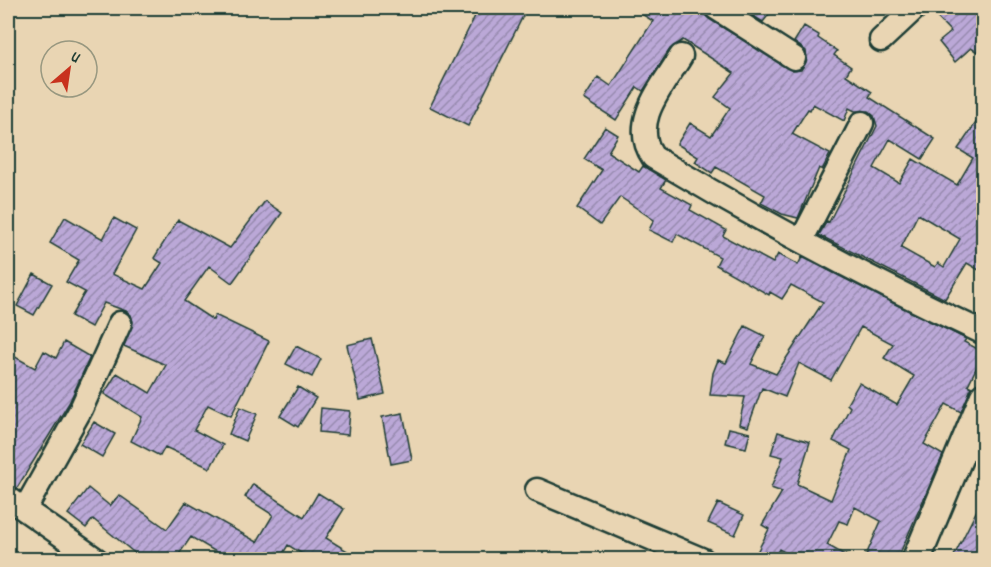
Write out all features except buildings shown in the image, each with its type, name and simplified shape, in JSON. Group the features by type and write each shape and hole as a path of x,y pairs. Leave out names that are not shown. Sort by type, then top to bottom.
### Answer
{"street":[{"path":"716,8 794,58"},
{"path":"881,40 915,8"},
{"path":"681,56 646,115 643,126 646,146 653,157 745,212 984,333"},
{"path":"801,241 862,123"},
{"path":"97,560 16,504 81,410 120,323"},
{"path":"916,560 974,447 984,397"},
{"path":"537,490 703,560"}]}
